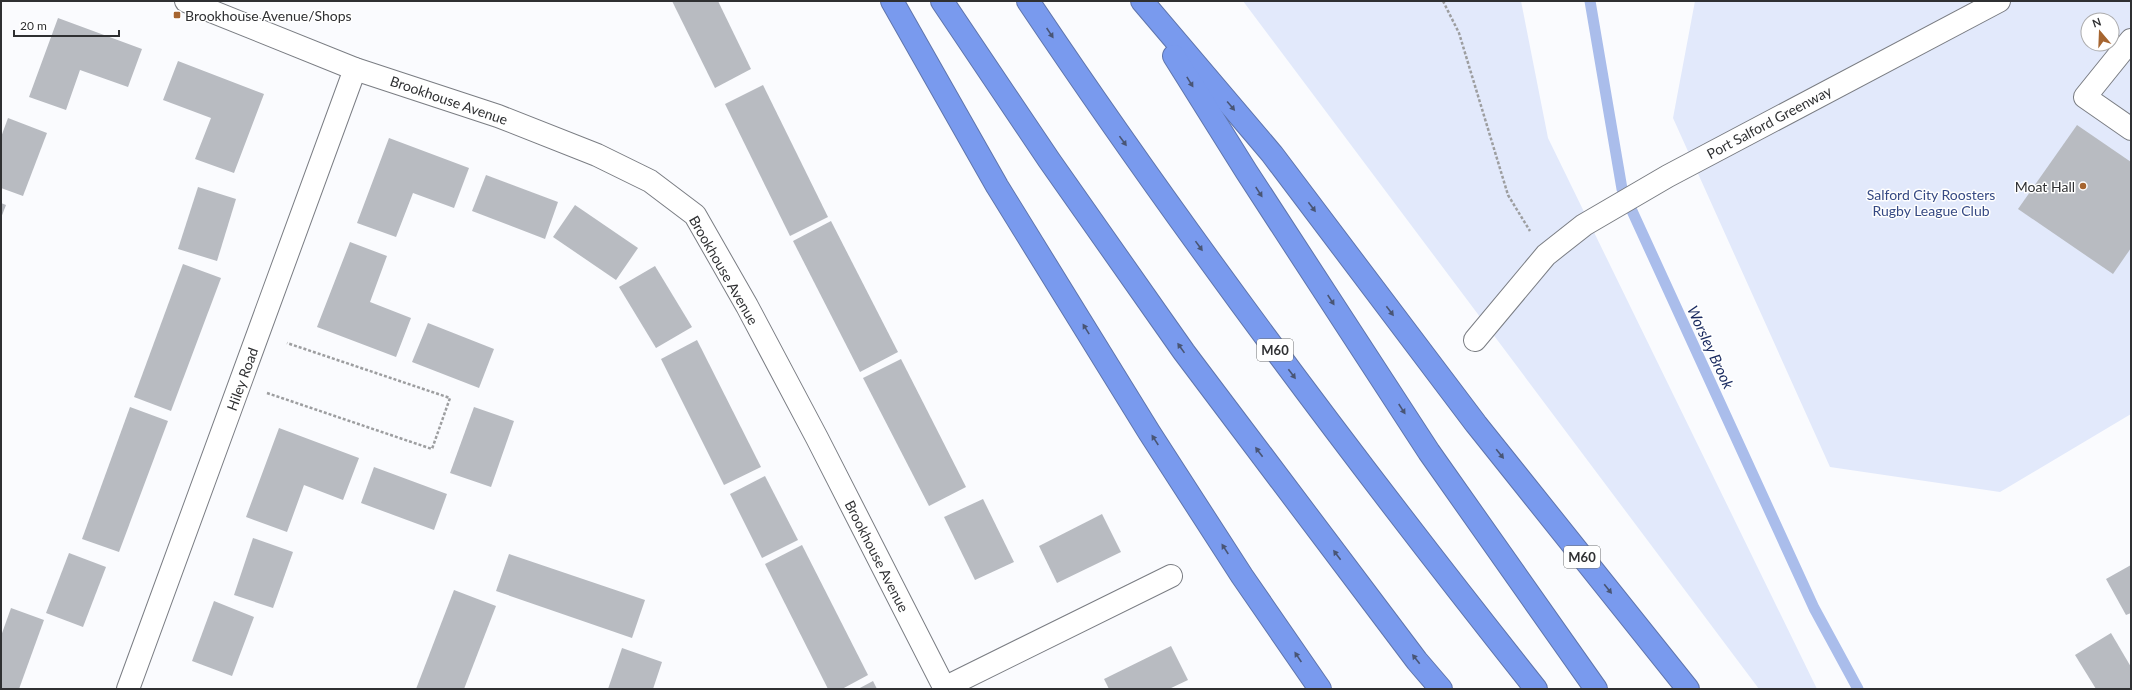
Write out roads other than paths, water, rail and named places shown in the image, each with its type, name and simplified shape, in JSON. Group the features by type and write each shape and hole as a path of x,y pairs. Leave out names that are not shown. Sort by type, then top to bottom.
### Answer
{"highway":[{"path":"892,1 997,186 1141,418 1242,576 1320,689"},
{"path":"942,1 1049,160 1184,352 1412,654 1441,689"},
{"name":"M60","path":"1028,1 1107,119 1245,310 1359,463 1536,689"},
{"path":"1141,1 1246,171 1430,452 1596,689"},
{"name":"M60","path":"1141,1 1272,154 1476,424 1688,689"}],"street":[{"name":"Brookhouse Avenue","path":"186,1 355,69 498,116 597,155 650,181 695,215 747,306 817,438 944,688"},
{"name":"Port Salford Greenway","path":"1475,340 1546,255 1584,225 1668,176 1999,1"},
{"path":"2131,40 2086,97 2131,129"},
{"name":"Hiley Road","path":"128,689 355,69"},
{"path":"944,688 1171,576"}],"waterway":[{"name":"Worsley Brook","path":"1590,1 1622,189 1814,608 1858,689"}],"place":[{"name":"Brookhouse Avenue/Shops","path":"177,15"},
{"name":"Moat Hall","path":"2083,186"}],"park label":[{"name":"Salford City Roosters Rugby League Club","path":"1931,202"}]}
